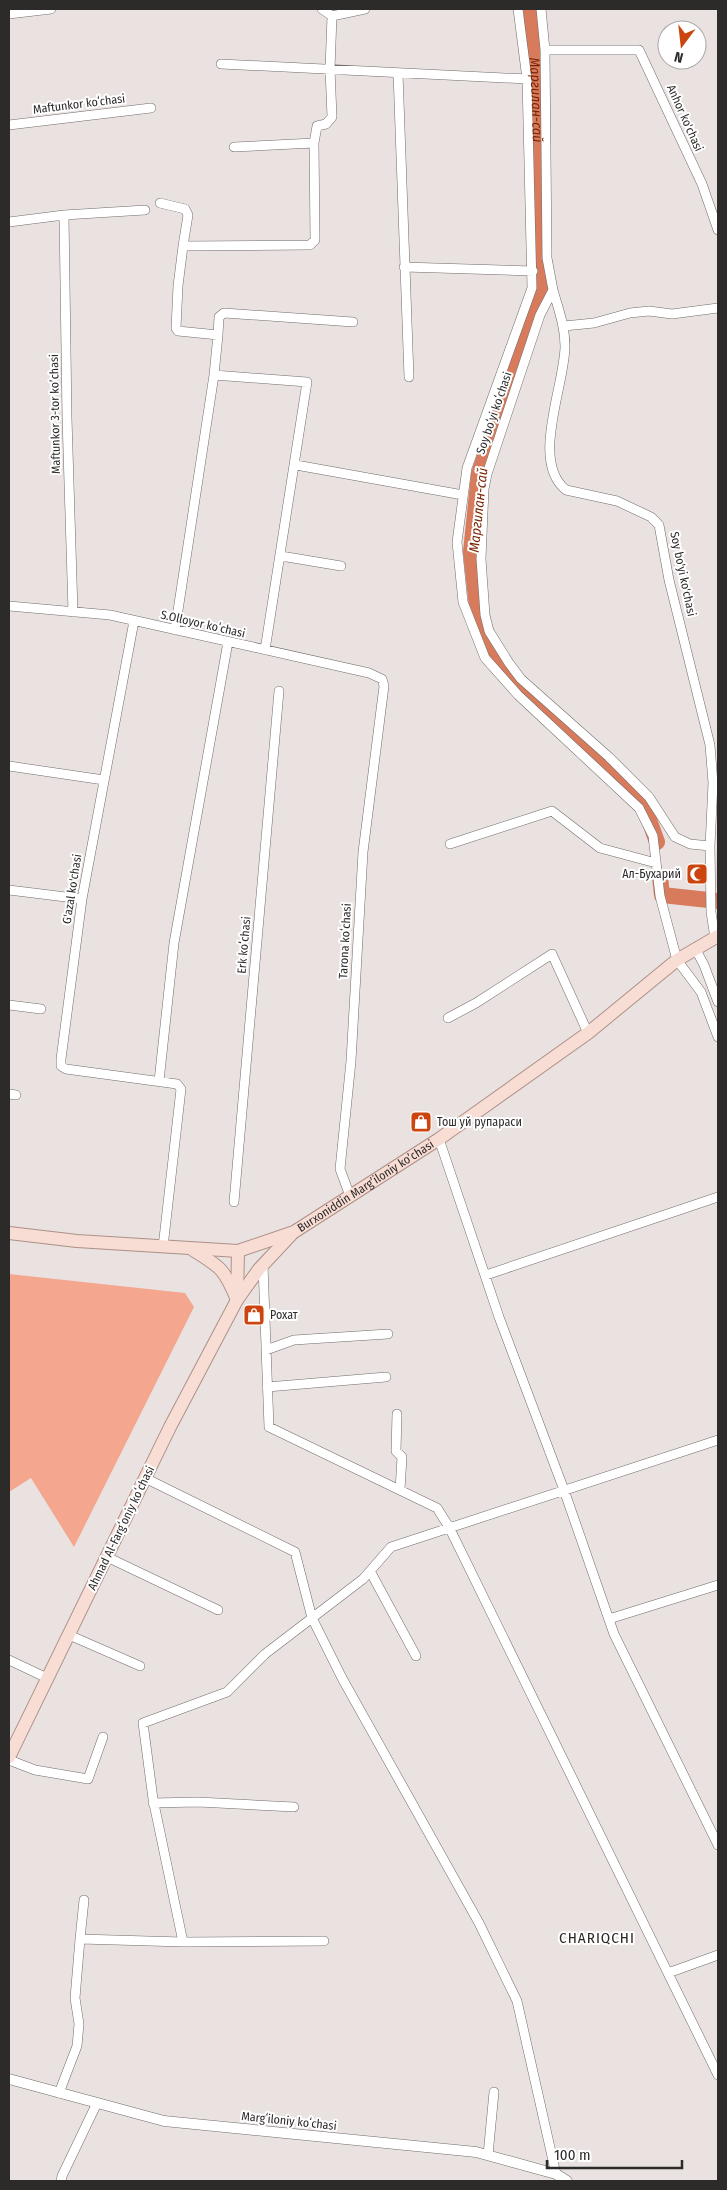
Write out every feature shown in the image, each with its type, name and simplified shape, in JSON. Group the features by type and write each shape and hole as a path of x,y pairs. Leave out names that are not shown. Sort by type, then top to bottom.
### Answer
{"main road":[{"name":"Burxoniddin Marg’iloniy ko’chasi","path":"9,1233 163,1247 238,1251 294,1232 439,1138 588,1033 677,960 717,937"},
{"name":"Ahmad Al-Fargʻoniy koʻchasi","path":"9,1759 145,1478 237,1300 263,1265 294,1232"},
{"path":"191,1249 219,1266 229,1279 237,1300"},
{"path":"237,1300 238,1251"}],"street":[{"path":"9,14 52,9"},
{"path":"322,9 332,16 365,9"},
{"name":"Soy boʻyi koʻchasi","path":"518,9 527,79 532,288 467,468 457,542 463,602 471,627 485,658 518,695 639,808 653,836 662,904 677,960"},
{"path":"541,9 545,50 547,258 553,290"},
{"path":"183,246 310,245 315,240 314,143 317,126 326,124 332,117 330,69 332,16"},
{"name":"Anhor ko'chasi","path":"545,50 639,50 702,184 718,230"},
{"path":"221,64 527,79"},
{"path":"398,73 409,377"},
{"name":"Maftunkor koʻchasi","path":"9,125 151,108"},
{"path":"234,147 314,143"},
{"path":"160,203 186,209 188,215 178,286 176,328 182,332 218,335"},
{"path":"9,222 64,215 145,210"},
{"name":"Maftunkor 3-tor koʼchasi","path":"64,215 67,418 73,612"},
{"path":"404,267 533,271"},
{"name":"Soy boʻyi koʻchasi","path":"553,290 540,314 487,474 482,504 481,541 485,615 489,631 508,663 521,679 598,746 649,797 674,837 690,844 710,846"},
{"name":"Soy bo'yi ko'chasi","path":"553,290 564,326 563,374 548,440 548,451 562,487 566,490 617,501 651,517 659,525 669,580 714,744 710,846"},
{"path":"564,326 594,323 630,313 649,311 672,314 718,308"},
{"path":"175,630 214,375 219,317 224,313 353,322"},
{"path":"214,375 307,382 296,465 265,650"},
{"path":"296,465 463,495"},
{"path":"281,556 342,566"},
{"name":"S.Olloyor koʻchasi","path":"9,606 110,615 369,673 382,679 384,686"},
{"name":"G'azal ko'chasi","path":"134,621 82,899 61,1066 73,1071 177,1084 182,1096 163,1247"},
{"path":"158,1081 174,943 228,642"},
{"name":"Tarona koʻchasi","path":"350,1196 340,1169 351,1061 363,852 384,686"},
{"name":"Erk koʻchasi","path":"234,1202 279,691"},
{"path":"9,766 104,780"},
{"path":"450,844 552,811 600,848 656,863"},
{"path":"710,846 711,912 717,937"},
{"path":"9,890 82,899"},
{"path":"695,948 704,965 718,1002"},
{"path":"448,1018 476,1003 552,954 588,1033"},
{"path":"677,960 701,992 718,1037"},
{"path":"9,1005 41,1009"},
{"path":"439,1138 499,1317 564,1490 614,1634 718,1845"},
{"path":"486,1275 718,1196"},
{"path":"263,1265 268,1424 272,1429 437,1508 449,1527 718,2075"},
{"path":"266,1350 294,1340 388,1334"},
{"path":"267,1387 386,1377"},
{"path":"397,1414 396,1451 402,1457 400,1490"},
{"path":"183,1942 153,1803 143,1723 227,1692 265,1654 370,1571 391,1547 718,1440"},
{"path":"145,1478 295,1552 312,1618 342,1678 479,1923 517,2000 556,2174"},
{"path":"107,1557 218,1610"},
{"path":"370,1571 416,1656"},
{"path":"609,1619 718,1585"},
{"path":"68,1635 140,1666"},
{"path":"9,1660 47,1678"},
{"path":"9,1759 35,1770 88,1779 103,1737"},
{"path":"153,1803 198,1802 294,1806"},
{"path":"58,2093 77,2046 79,2024 75,1998 84,1900"},
{"path":"80,1939 183,1942 324,1941"},
{"path":"668,1972 718,1955"},
{"name":"Margʻiloniy koʻchasi","path":"9,2079 164,2121 476,2152 556,2174 566,2181"},
{"path":"488,2155 494,2092"},
{"path":"61,2181 97,2103"}],"shaded area":[{"path":"718,819 718,892 715,884"},
{"path":"9,1274 185,1293 194,1307 74,1547 31,1478 9,1492"}],"waterway":[{"name":"Маргилан-сай","path":"531,9 536,79 541,244 540,292 479,474 471,552 477,607 499,667 643,803 657,842"},
{"name":"Маргилан-сай","path":"660,877 662,895 718,901"}],"place":[{"name":"Ал-Бухарий","path":"697,874"},
{"name":"Тош уй рупараси","path":"421,1122"},
{"name":"Рохат","path":"254,1315"}],"district":[{"name":"CHARIQCHI","path":"597,1938"}]}
